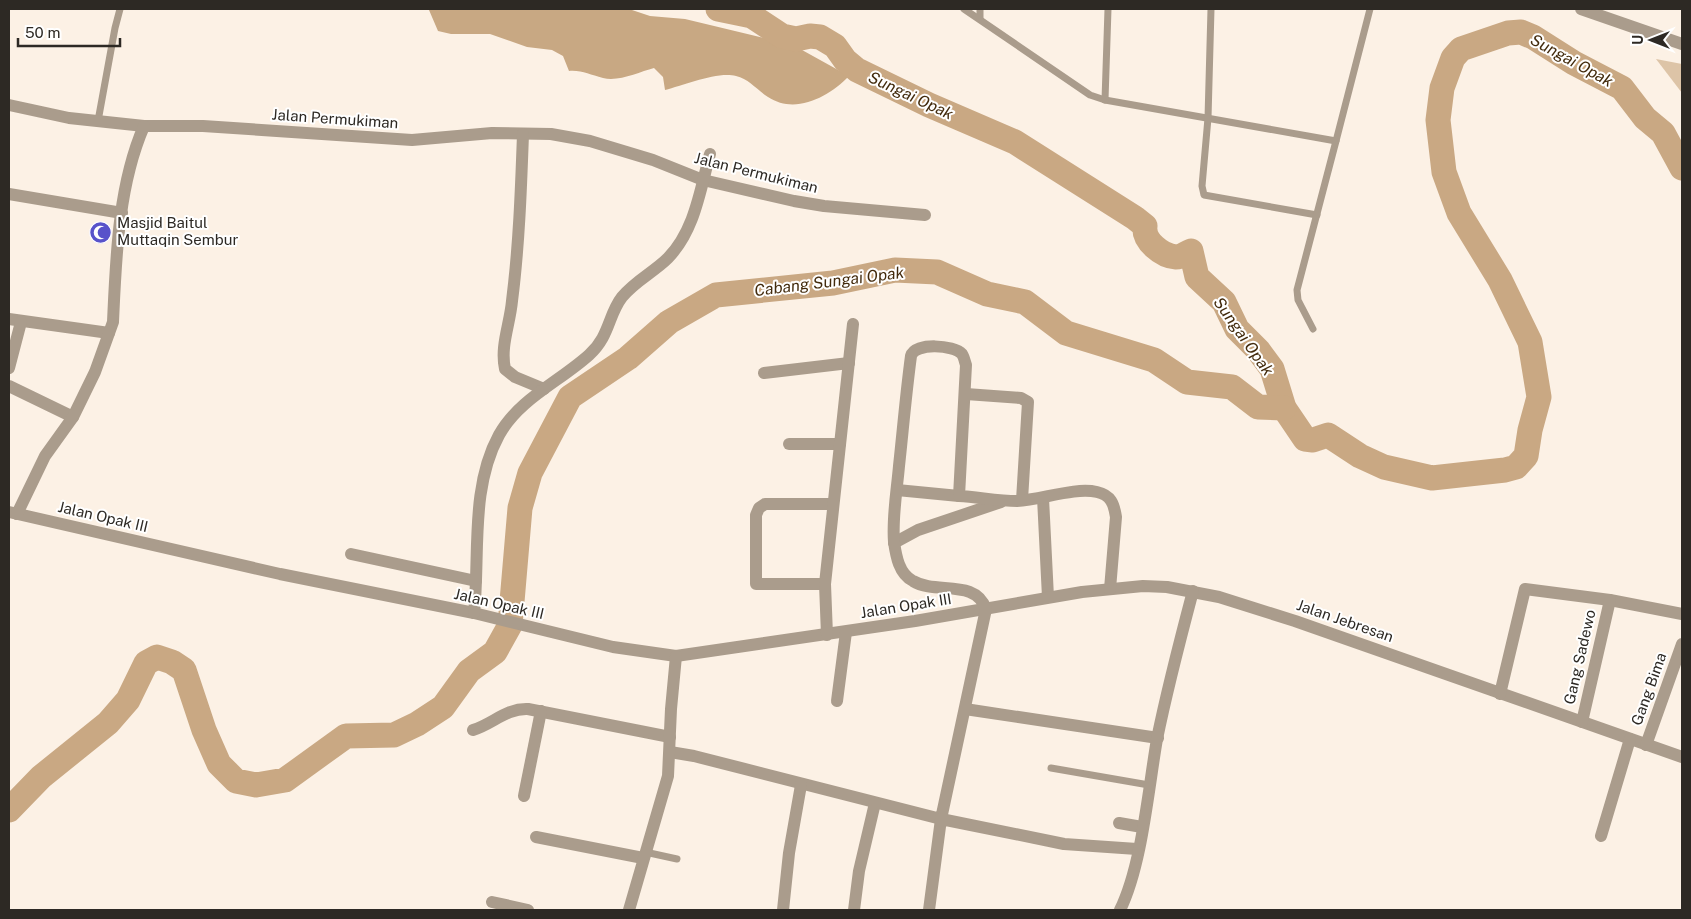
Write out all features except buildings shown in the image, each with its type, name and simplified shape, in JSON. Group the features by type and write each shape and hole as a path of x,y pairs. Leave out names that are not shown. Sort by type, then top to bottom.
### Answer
{"street":[{"path":"1581,9 1682,44"},
{"name":"Jalan Permukiman","path":"9,105 61,116 144,126 203,126 412,140 492,133 551,134 590,140 653,160 703,180 824,206 925,215"},
{"path":"13,513 45,456 73,416 95,372 113,322 122,213 129,166 144,126"},
{"path":"523,134 520,223 512,303 502,357 504,369 515,377 544,389"},
{"path":"480,615 476,581 478,519 490,456 499,435 514,413 589,354 609,328 621,298 669,257 682,241 690,226 710,154"},
{"path":"9,194 122,213"},
{"path":"9,368 15,321 109,333"},
{"path":"827,635 825,584 853,324"},
{"path":"929,910 941,819 986,609 983,600 970,590 939,588 912,581 900,569 894,543 896,490 912,352 920,347 952,349 962,354 966,365 966,394 959,496"},
{"path":"764,373 849,363"},
{"path":"9,386 73,416"},
{"path":"966,394 1021,398 1028,402 1022,500"},
{"path":"790,444 840,444"},
{"path":"896,490 1006,500 1044,498 1077,492 1096,492 1109,497 1114,506 1116,517 1110,589"},
{"path":"1044,498 1048,597"},
{"path":"894,543 918,530 1006,500"},
{"path":"825,584 756,584 756,515 758,508 765,504 833,504"},
{"name":"Jalan Opak III","path":"13,513 280,574 480,615 613,647 676,656 827,635 986,609"},
{"path":"351,554 476,581"},
{"name":"Jalan Jebresan","path":"986,609 1048,597 1143,586 1193,591 1219,597 1295,621 1682,757"},
{"path":"1500,694 1525,589 1610,600 1682,614"},
{"path":"1120,910 1126,898 1142,827 1158,738 1193,591"},
{"name":"Gang Sadewo","path":"1582,722 1610,600"},
{"path":"837,701 846,632"},
{"name":"Gang Bima","path":"1646,745 1682,644"},
{"path":"629,910 668,776 676,656"},
{"path":"473,730 486,726 516,708 541,711 670,737"},
{"path":"965,708 1158,738"},
{"path":"524,796 541,711"},
{"path":"1601,836 1630,739"},
{"path":"670,752 694,756 875,804 941,819 1064,844 1137,849"},
{"path":"782,910 789,852 801,785"},
{"path":"854,910 859,871 875,804"},
{"path":"1119,824 1142,827"},
{"path":"536,837 644,855"},
{"path":"492,902 528,910"}],"lane":[{"path":"98,121 113,36 120,9"},
{"path":"964,9 1071,84 1090,95 1106,100 1336,141"},
{"path":"980,9 980,19"},
{"path":"1106,100 1108,9"},
{"path":"1211,9 1208,118 1202,186 1204,195 1317,215"},
{"path":"1312,329 1298,300 1297,290 1370,9"},
{"path":"1052,768 1149,785"},
{"path":"644,855 677,859"}],"shaded area":[{"path":"423,9 629,9 650,16 685,19 793,45 849,76 822,97 800,104 778,102 745,80 729,75 711,77 665,90 663,77 654,68 616,79 569,71 563,56 552,50 527,47 490,34 451,34 438,31 429,10"},
{"path":"1656,59 1682,64 1682,93"}],"waterway":[{"name":"Sungai Opak","path":"718,9 752,16 782,36 796,39 810,36 820,37 835,46 845,60 857,70 929,105 1015,142 1135,218 1145,226 1147,237 1154,247 1165,254 1176,257 1191,251 1197,277 1224,302 1237,329 1258,350 1272,369 1284,408 1305,439 1313,440 1328,435 1360,456 1384,467 1432,478 1505,470 1516,467 1526,456 1530,430 1539,397 1530,342 1500,280 1459,213 1444,172 1438,120 1442,88 1453,58 1461,49 1508,33 1521,32 1533,37 1574,63 1622,88 1645,118 1663,133 1682,168"},
{"name":"Cabang Sungai Opak","path":"9,810 41,777 108,723 128,700 146,663 157,657 172,662 184,670 204,730 219,764 236,781 256,785 285,780 346,736 394,735 417,724 443,707 469,671 495,652 510,625 520,508 530,473 570,397 628,358 669,322 716,295 833,283 895,270 937,272 987,294 1025,302 1066,333 1154,360 1187,382 1232,387 1258,407 1284,408"}],"place":[{"name":"Masjid Baitul Muttaqin Sembur","path":"101,232"}]}
